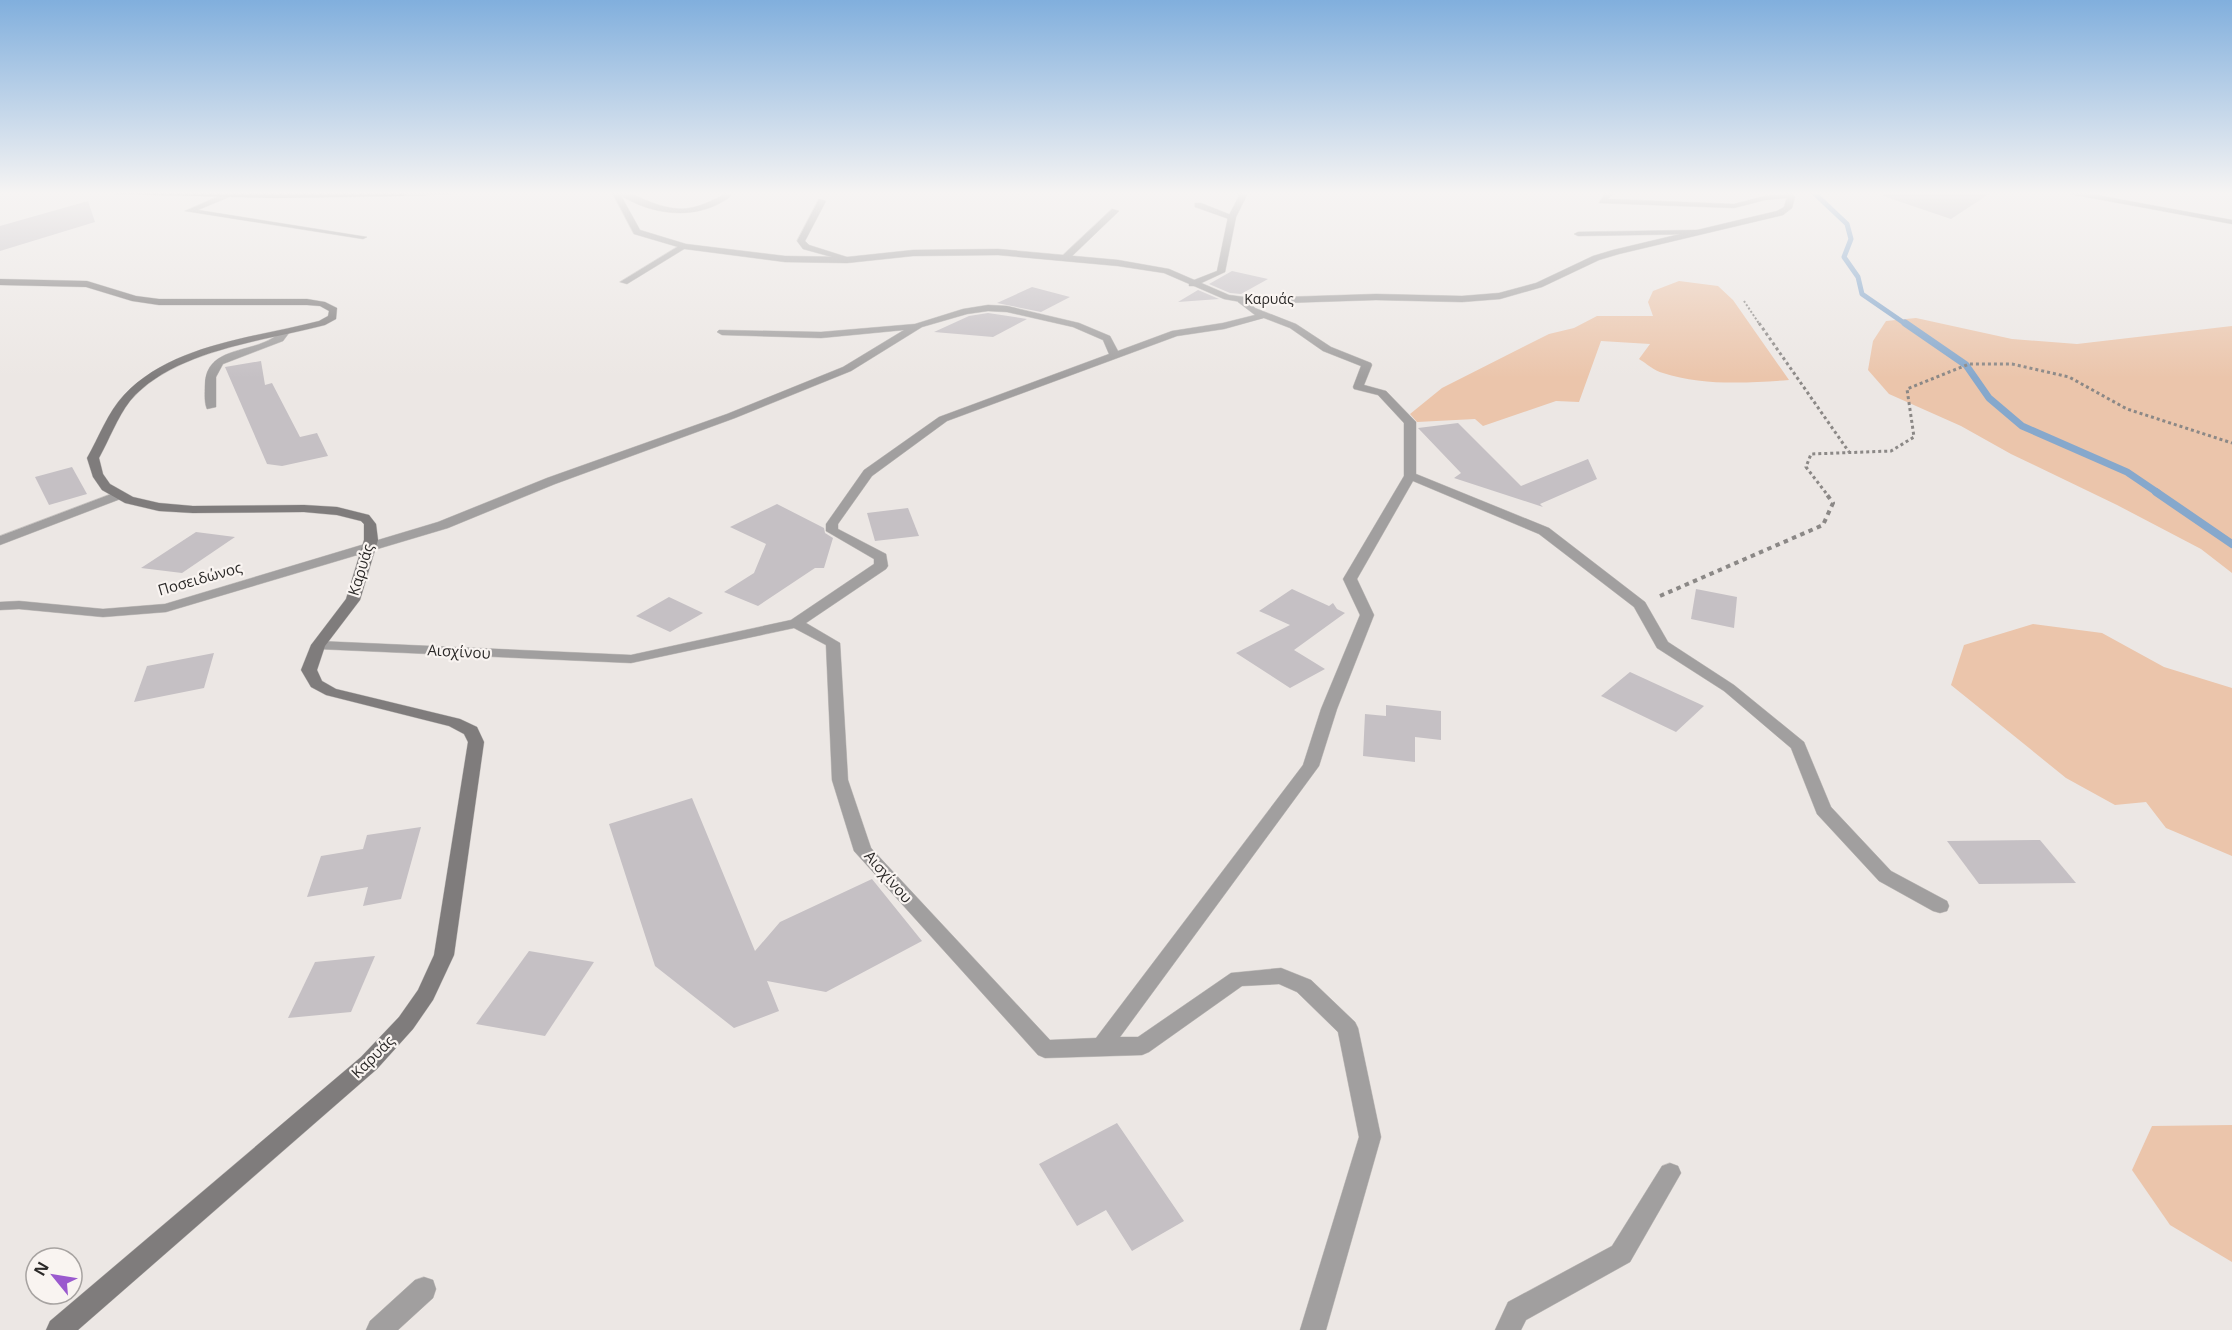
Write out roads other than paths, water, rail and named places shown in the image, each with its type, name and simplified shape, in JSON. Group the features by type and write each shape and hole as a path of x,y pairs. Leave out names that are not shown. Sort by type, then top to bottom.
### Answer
{"main road":[{"name":"Καρυάς","path":"0,282 87,284 135,299 159,302 307,302 322,304 334,310 333,317 322,323 166,368 129,397 117,412 93,458 96,472 105,486 119,495 150,506 312,510 365,518 370,524 369,548 353,600 318,645 309,670 316,684 331,693 428,714 454,722 471,731 476,742 444,955 426,994 406,1023 369,1063 59,1330"}],"street":[{"path":"624,282 671,254"},
{"name":"Καρυάς","path":"747,254 785,259 847,260 903,254"},
{"path":"828,254 847,260"},
{"name":"Καρυάς","path":"1022,254 1152,268 1242,300 1376,297 1462,299 1500,296 1539,285 1609,254"},
{"path":"1065,258 1069,254"},
{"path":"1192,284 1221,272 1225,254"},
{"path":"1102,1046 1311,766 1329,709 1367,615 1350,579 1410,476 1410,422 1382,393 1358,387 1367,365 1327,349 1300,330 1250,309 1242,300"},
{"path":"722,332 821,335 920,326 966,311 1001,308 1089,329 1107,338 1115,355"},
{"path":"796,623 880,566 881,557 832,531 832,524 868,473 943,419 1175,333 1224,326 1264,315"},
{"name":"Ποσειδώνος","path":"0,606 20,605 103,613 166,608 369,548 443,525 550,481 731,416 847,369 920,326"},
{"path":"211,407 212,372 216,365 234,355 278,339 284,333"},
{"path":"1410,476 1544,531 1640,604 1662,645 1729,688 1798,746 1823,810 1885,876 1940,906"},
{"path":"0,542 119,495"},
{"name":"Αισχίνου","path":"318,645 631,659 796,623 833,643 840,780 863,851 1045,1049 1102,1046"},
{"path":"1102,1046 1142,1046 1238,978 1281,976 1304,986 1348,1028 1370,1137 1313,1330"},
{"path":"1508,1330 1517,1311 1621,1254 1670,1173"},
{"path":"379,1330 424,1289"}],"waterway":[{"path":"1845,254 1844,257 1858,277 1862,294 1907,325"},
{"path":"1905,323 1966,365 1989,398 2022,426 2127,472 2158,493"},
{"path":"2156,492 2232,544"}]}
